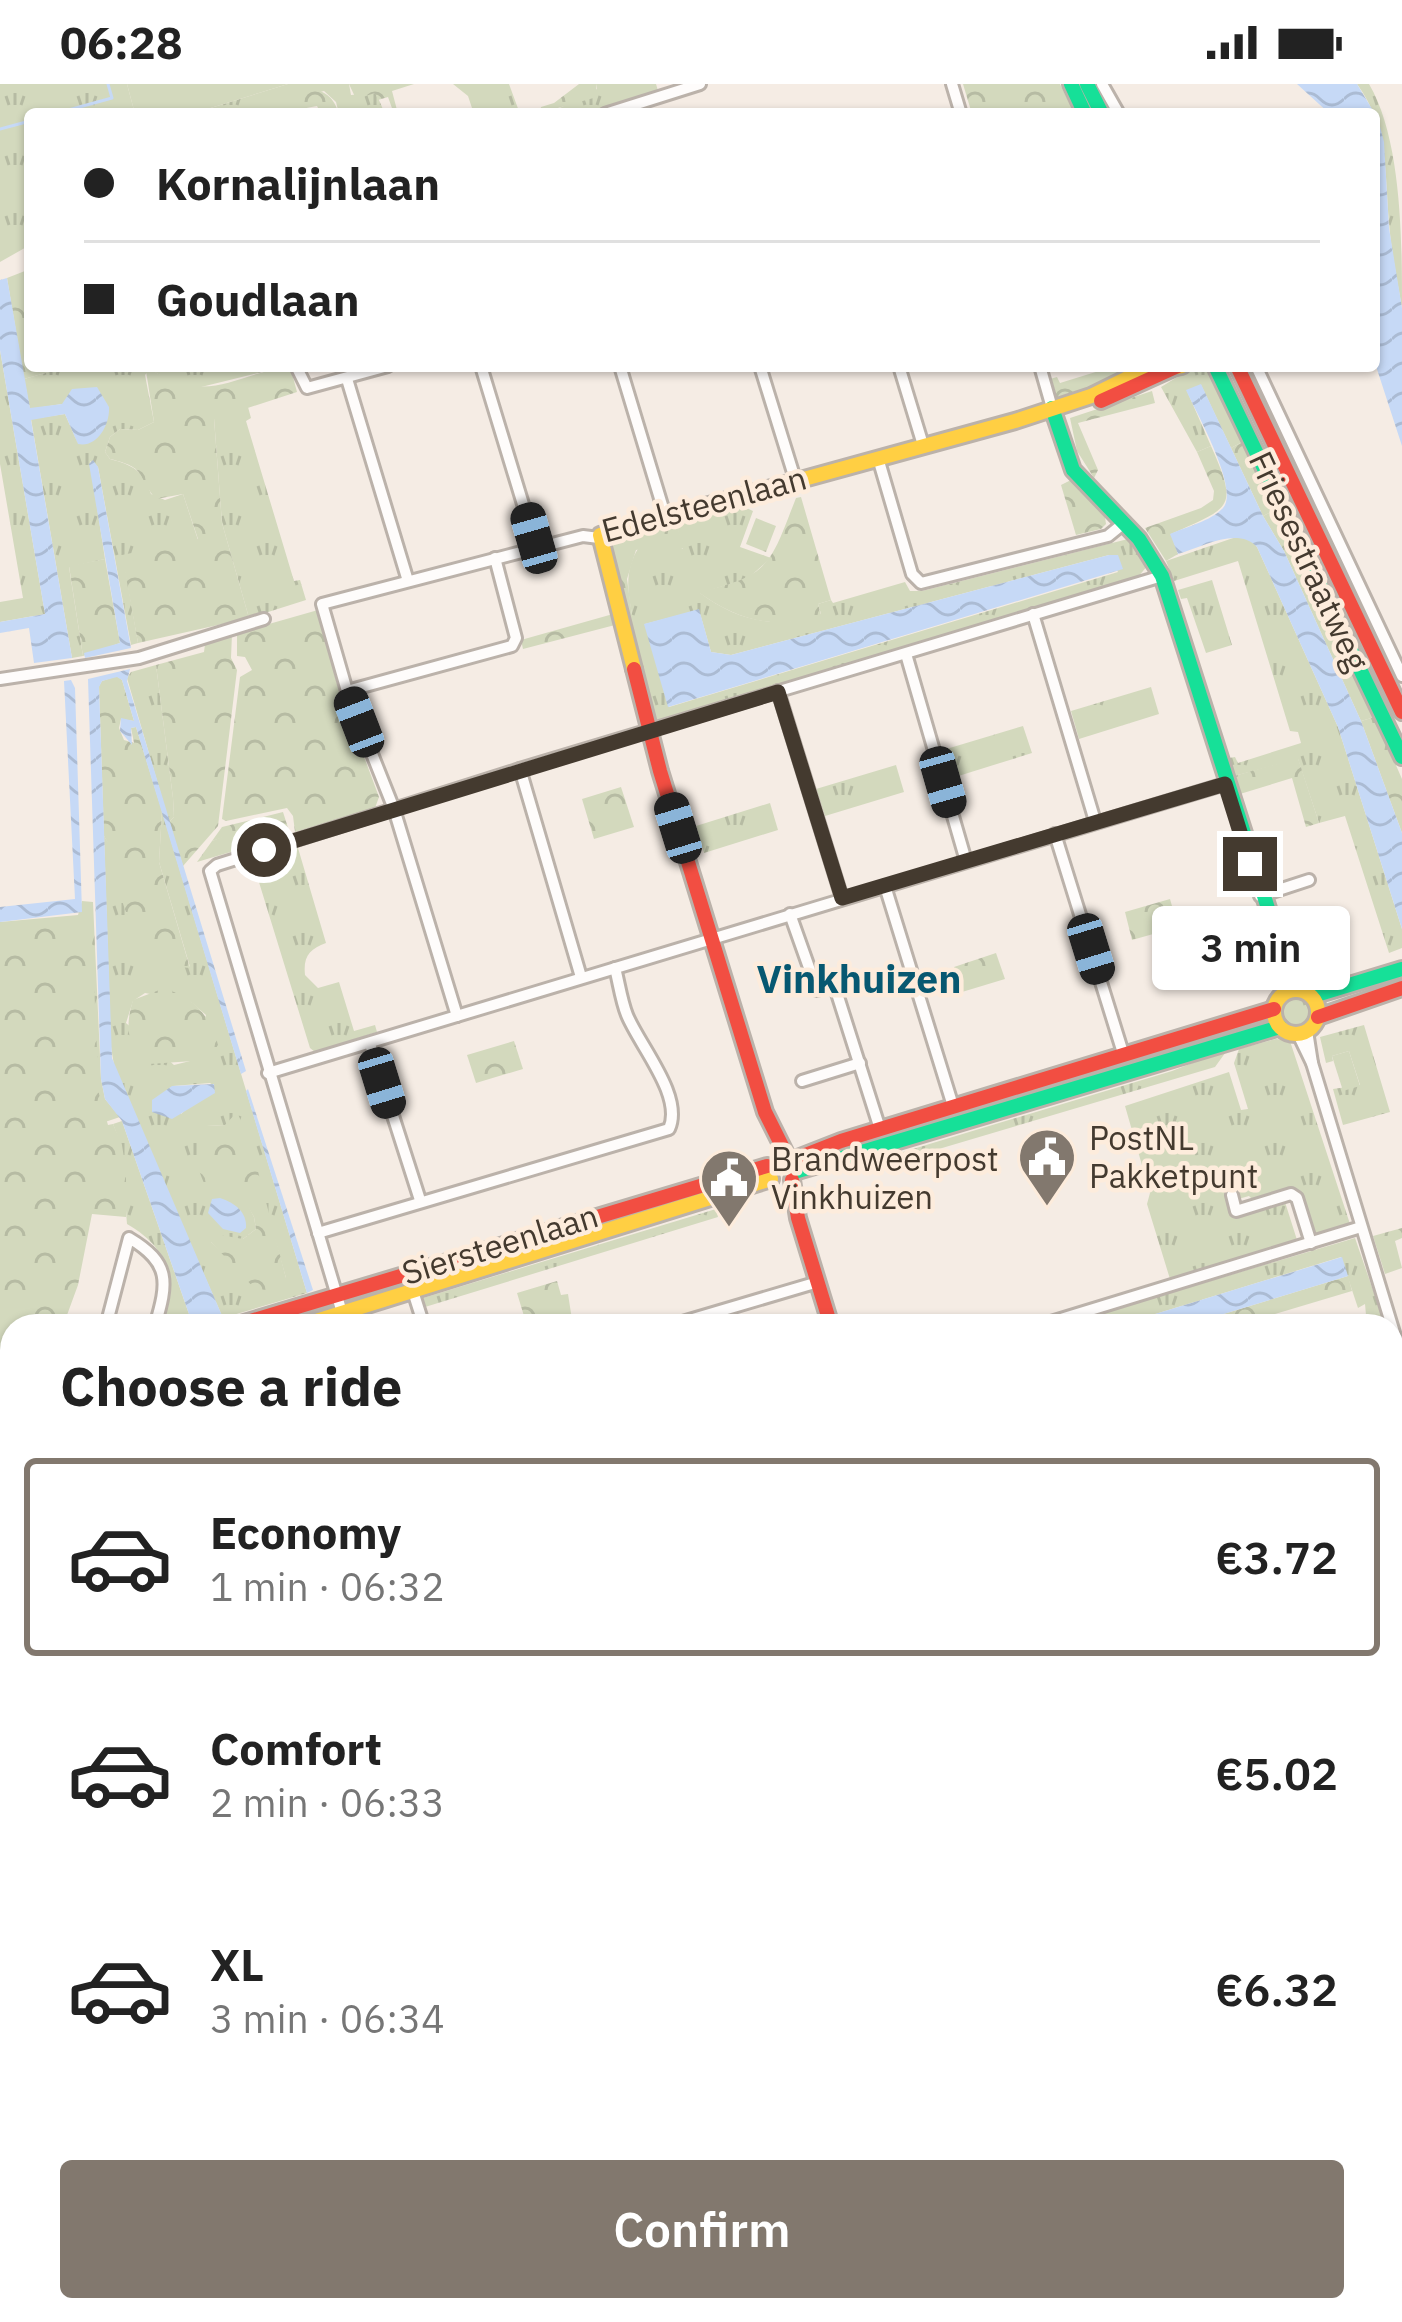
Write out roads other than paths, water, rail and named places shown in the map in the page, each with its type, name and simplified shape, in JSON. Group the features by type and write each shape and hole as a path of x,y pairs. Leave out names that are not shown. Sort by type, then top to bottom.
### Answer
{"main road":[{"name":"Edelsteenlaan","path":"1053,411 1140,372"},
{"name":"Edelsteenlaan","path":"599,538 606,530 1118,395 1166,372"},
{"name":"Friesestraatweg","path":"1216,372 1402,757"},
{"name":"Friesestraatweg","path":"1240,372 1402,712"},
{"path":"1053,411 1073,470 1124,523 1162,576 1290,991"},
{"path":"599,538 649,730 827,1314"},
{"path":"1290,991 1312,996 1402,969"},
{"path":"1290,991 1274,1009 1280,1027 1302,1033 1318,1017 1402,988"},
{"path":"1312,996 1318,1017"},
{"name":"Siersteenlaan","path":"359,1314 783,1168 880,1129 1274,1009"},
{"name":"Siersteenlaan","path":"274,1314 1280,1027"}],"street":[{"path":"624,108 700,84"},
{"path":"299,372 308,388 369,372"},
{"path":"483,372 536,547"},
{"path":"622,372 665,514"},
{"path":"762,372 795,479"},
{"path":"901,372 922,445"},
{"path":"1042,372 1053,411"},
{"name":"Friesestraatweg","path":"1259,372 1402,676"},
{"path":"347,379 409,581"},
{"path":"878,458 912,574 920,584 1108,536 1124,523"},
{"name":"Edelsteenlaan","path":"347,691 322,604 536,547 588,535 599,538"},
{"path":"457,1016 394,809 347,691 512,646 516,638 495,558"},
{"path":"342,1314 210,871 520,769 1162,576"},
{"path":"1033,614 1095,821"},
{"path":"0,679 139,658 264,619"},
{"path":"906,653 966,861"},
{"path":"778,692 842,898"},
{"path":"520,769 581,977"},
{"path":"268,1073 1225,784"},
{"path":"1055,833 1123,1053"},
{"path":"1260,896 1309,880"},
{"path":"885,886 953,1106"},
{"path":"790,914 817,990 834,984 880,1129"},
{"path":"318,1233 669,1129 673,1116 657,1065 626,1014 615,968"},
{"path":"1302,1033 1387,1314"},
{"path":"370,1044 421,1200"},
{"path":"802,1081 860,1064"},
{"path":"1232,1195 1237,1210 1291,1194 1297,1198 1311,1243"},
{"path":"1077,1314 1361,1227"},
{"path":"109,1314 129,1238 151,1252 162,1270 165,1291 158,1314"},
{"path":"408,1273 420,1314"},
{"path":"710,1314 818,1282"}],"water":[{"path":"1297,84 1357,84 1371,108 1323,108"},
{"path":"1380,127 1402,308 1402,446 1378,372"},
{"path":"7,278 30,408 62,404 72,389 97,387 109,407 101,434 85,444 78,444 65,414 31,420 72,658 34,663 29,628 0,633 0,622 45,614 0,350 0,280"},
{"path":"1201,384 1361,721 1402,833 1402,929 1338,727 1257,547 1230,538 1178,554 1170,534 1212,517 1227,499 1221,469 1186,390"},
{"path":"93,460 131,648 85,658 84,653 120,643 89,464"},
{"path":"1118,555 1123,569 668,707 644,624 699,609 711,652 731,655"},
{"path":"130,669 127,681 246,1071 241,1074 136,727 131,728 132,745 120,731 121,718 134,721 122,680 102,681 112,1058 221,1314 189,1314 122,1121 105,1099 88,679"},
{"path":"71,680 75,688 82,912 0,922 0,907 75,899 64,681"},
{"path":"214,1084 215,1093 172,1119 152,1112 152,1100 172,1086"},
{"path":"246,1091 313,1290 307,1293"},
{"path":"220,1198 242,1213 246,1228 240,1233 223,1229 208,1213 212,1199"},
{"path":"1342,1257 1348,1276 1223,1314 1155,1314"}],"waterway":[{"path":"76,108 112,98 108,84"},
{"path":"0,129 24,123"}],"place":[{"name":"PostNL Pakketpunt","path":"1047,1208"},
{"name":"Brandweerpost Vinkhuizen","path":"729,1229"}],"district":[{"name":"Vinkhuizen","path":"859,979"}]}
